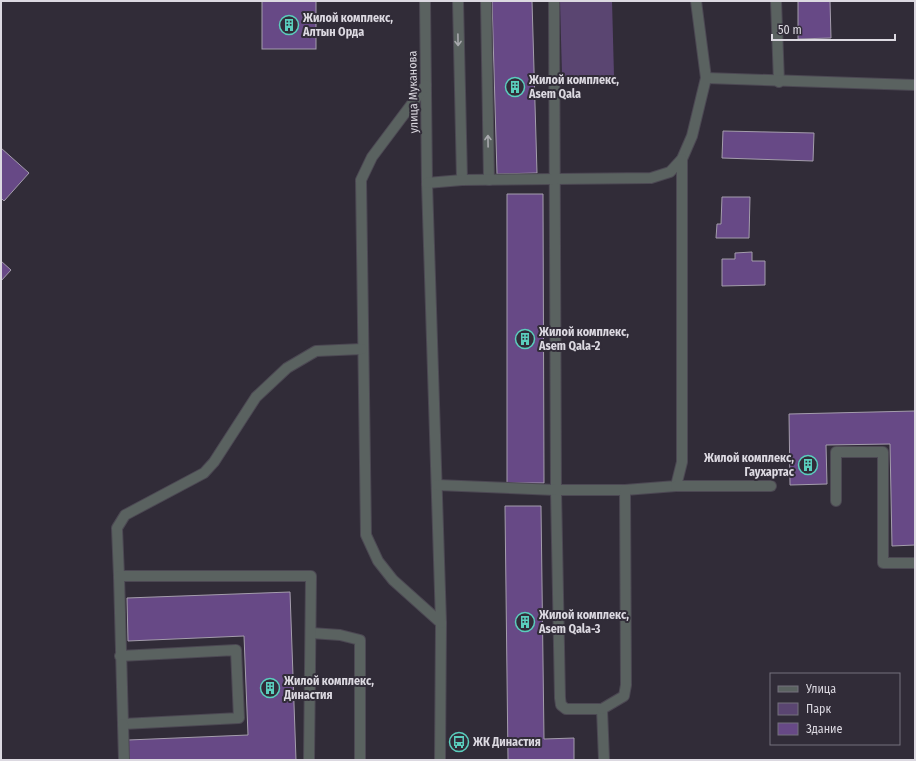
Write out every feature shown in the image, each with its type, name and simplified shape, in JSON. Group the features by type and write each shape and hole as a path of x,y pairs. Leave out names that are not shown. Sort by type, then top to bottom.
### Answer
{"street":[{"name":"улица Муканова","path":"425,1 427,183 441,623 440,760"},
{"path":"458,1 462,180"},
{"path":"486,1 489,180"},
{"path":"554,1 556,180 556,490 561,705 566,708 602,709 624,696 626,685 625,490"},
{"path":"427,183 462,180 651,178 670,172 682,159 692,136 706,78 696,1"},
{"path":"776,1 779,82"},
{"path":"706,78 779,82 915,85"},
{"path":"426,85 372,157 361,180 362,349 366,535 378,561 393,580 441,623"},
{"path":"676,486 682,462 682,159"},
{"path":"124,760 120,656 120,576 117,528 125,515 204,473 214,462 256,397 287,368 316,351 362,349"},
{"path":"836,501 836,452 884,452 883,563 915,563"},
{"path":"437,485 556,490 625,490 676,486 771,486"},
{"path":"120,576 311,576 309,760"},
{"path":"311,633 340,635 360,640 360,760"},
{"path":"120,656 236,650 239,718 123,724"},
{"path":"602,709 604,760"}],"green space":[{"path":"560,1 612,1 614,76 562,77"}],"building":[{"name":"Жилой комплекс, Алтын Орда","path":"262,1 316,1 316,49 262,49"},
{"name":"Жилой комплекс, Asem Qala","path":"492,1 532,1 537,173 497,174"},
{"path":"798,1 830,1 831,38 798,39"},
{"path":"723,131 814,133 813,161 722,158"},
{"path":"1,148 29,173 4,201 1,198"},
{"name":"Жилой комплекс, Asem Qala-2","path":"507,194 543,194 544,483 507,483"},
{"path":"722,197 750,197 749,238 716,238 717,224 721,224"},
{"path":"752,252 752,261 765,261 765,285 722,286 722,259 735,259 735,253"},
{"path":"1,261 11,270 1,281"},
{"name":"Жилой комплекс, Гаухартас","path":"915,411 915,545 892,546 890,444 826,445 827,484 790,485 789,414"},
{"name":"Жилой комплекс, Asem Qala-3","path":"505,506 541,506 544,739 574,738 574,760 508,760"},
{"name":"Жилой комплекс, Династия","path":"290,592 296,760 129,760 128,740 248,735 244,636 128,641 127,598"}],"place":[{"name":"Жилой комплекс, Алтын Орда","path":"289,25"},
{"name":"Жилой комплекс, Asem Qala","path":"515,87"},
{"name":"Жилой комплекс, Asem Qala-2","path":"525,339"},
{"name":"Жилой комплекс, Гаухартас","path":"808,465"},
{"name":"Жилой комплекс, Asem Qala-3","path":"525,622"},
{"name":"Жилой комплекс, Династия","path":"270,688"},
{"name":"ЖК Династия","path":"459,742"}]}
